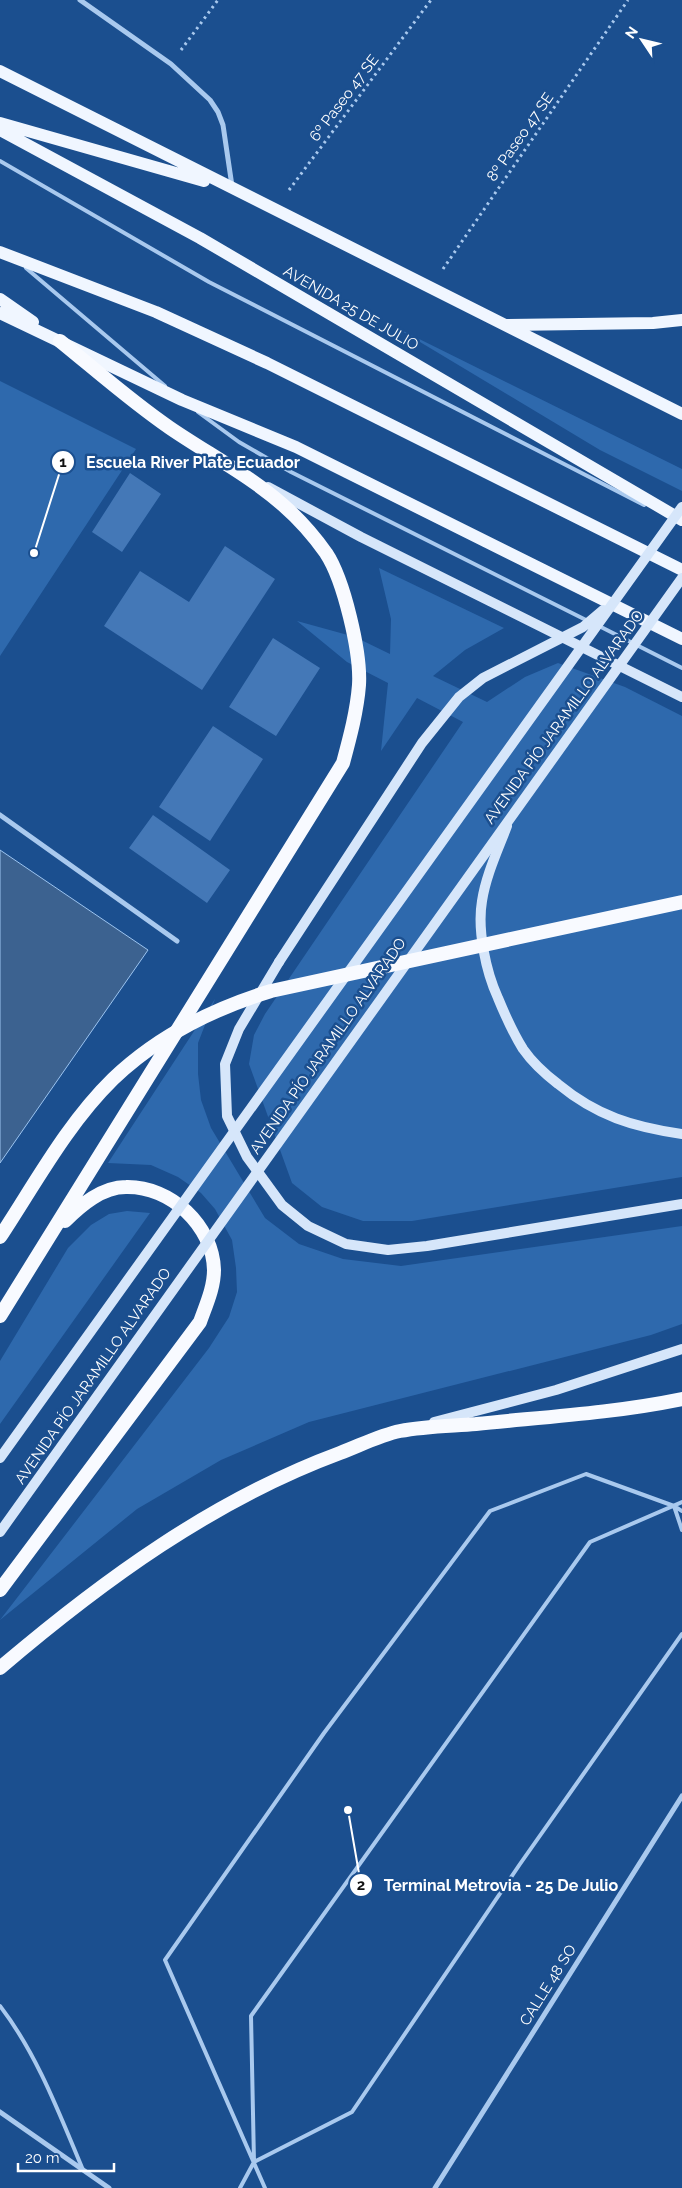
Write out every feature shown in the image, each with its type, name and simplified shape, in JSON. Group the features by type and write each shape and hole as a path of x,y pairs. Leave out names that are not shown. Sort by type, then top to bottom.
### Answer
{"highway":[{"path":"0,1316 343,763 352,730 359,684 357,656 340,586 327,555 284,505 238,471 158,420 60,342"},
{"path":"0,1237 62,1144 113,1080 163,1040 214,1011 271,991 682,902"},
{"path":"0,1590 200,1322 210,1296 214,1270 210,1250 202,1229 190,1213 166,1197 146,1188 125,1186 103,1193 80,1206 48,1237"},
{"path":"0,1668 44,1631 112,1579 203,1519 246,1494 317,1462 400,1432 595,1412 682,1399"}],"main road":[{"path":"0,71 682,414"},
{"path":"0,124 232,189"},
{"name":"AVENIDA 25 DE JULIO","path":"0,130 200,238 682,520"},
{"path":"0,251 156,312 267,363 682,570"},
{"path":"0,299 60,342"},
{"path":"0,313 182,400 296,447 682,639"},
{"path":"504,325 653,324 682,320"},
{"path":"238,471 361,537 682,697"},
{"name":"AVENIDA PÍO JARAMILLO ALVARADO","path":"0,1458 682,507"},
{"name":"AVENIDA PÍO JARAMILLO ALVARADO","path":"0,1532 682,578"},
{"path":"618,596 583,628 483,678 459,697 422,743 279,962 239,1029 225,1064 227,1116 247,1157 282,1205 308,1226 346,1244 388,1250 427,1246 682,1204"},
{"path":"513,813 492,865 482,903 483,948 492,985 523,1050 546,1075 577,1099 612,1118 643,1128 682,1134"},
{"path":"400,1432 556,1390 682,1349"}],"street":[{"path":"80,0 171,64 210,100 218,112 223,125 232,189"},
{"path":"0,815 178,941"},
{"name":"CALLE 48 SO","path":"435,2188 682,1796"},
{"path":"0,2112 109,2188"}],"lane":[{"path":"0,162 209,282 682,524"},
{"path":"14,257 182,400 239,442 291,472 682,668"},
{"path":"265,2188 165,1960 324,1733 490,1511 586,1474 674,1506 682,1511"},
{"path":"240,2188 254,2162 251,2016 590,1542 682,1502"},
{"path":"674,1506 682,1530"},
{"path":"254,2162 352,2112 520,1864 682,1634"},
{"path":"0,2006 17,2029 38,2069 54,2101 83,2170"}],"path":[{"path":"171,64 218,0"},
{"name":"6º Paseo 47 SE","path":"274,210 431,0"},
{"name":"8º Paseo 47 SE","path":"430,288 628,0"}],"shaded area":[{"path":"395,327 682,469 682,491 600,450"},
{"path":"0,381 136,449 0,656"},
{"path":"379,568 504,628 465,650 433,676 487,702 525,677 558,663 625,687 682,716 682,1177 412,1221 363,1221 322,1207 292,1183 249,1064 254,1035 265,1014 463,722 417,698 381,751 388,683 347,662 297,621 355,637 390,654 391,619"},
{"path":"0,850 148,950 0,1163"},
{"path":"215,999 198,1043 198,1074 201,1100 211,1128 265,1218 299,1244 343,1259 401,1266 682,1226 682,1324 651,1335 309,1422 221,1460 137,1509 0,1620 209,1348 229,1317 237,1292 236,1268 232,1240 215,1209 201,1193 178,1177 151,1165 108,1163"},
{"path":"127,1211 150,1213 0,1424 0,1361 68,1248 91,1225 109,1214"}],"building":[{"path":"130,473 161,494 122,552 92,532"},
{"path":"225,546 275,579 202,690 104,626 140,571 189,602"},
{"path":"273,638 320,668 276,736 229,707"},
{"path":"213,726 263,759 210,841 159,807"},
{"path":"153,815 230,870 207,903 129,848"}],"place":[{"name":"Escuela River Plate Ecuador","path":"34,553"},
{"name":"Terminal Metrovia - 25 De Julio","path":"348,1810"}]}
